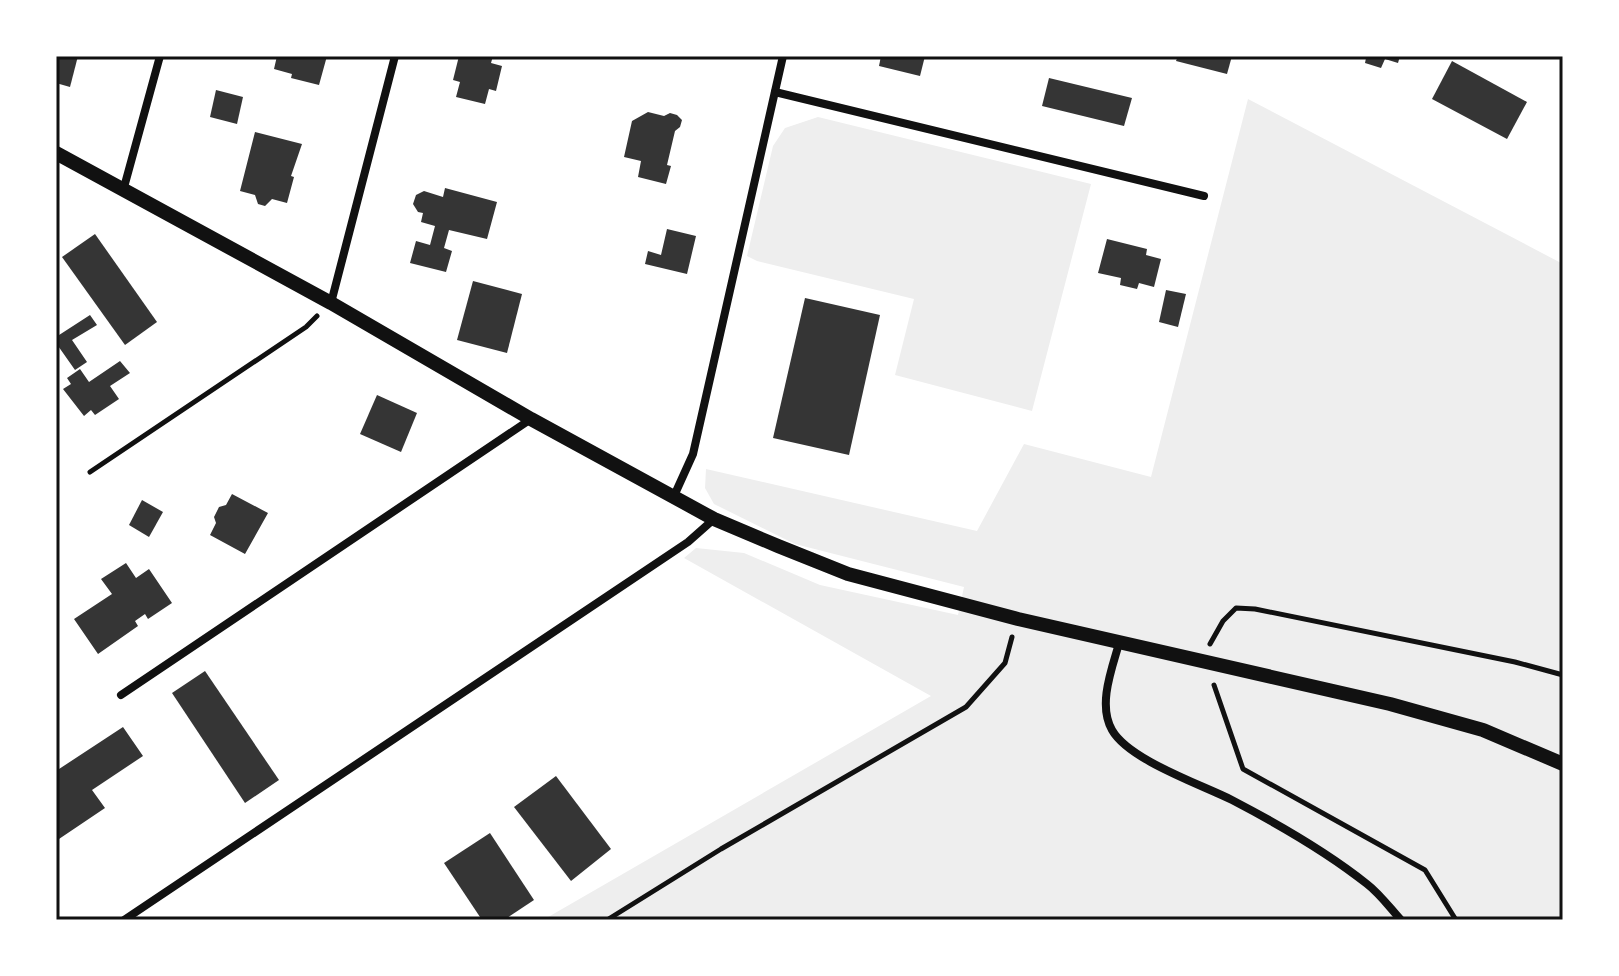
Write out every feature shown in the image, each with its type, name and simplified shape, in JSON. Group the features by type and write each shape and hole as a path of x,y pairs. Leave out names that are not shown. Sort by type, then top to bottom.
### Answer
{"street":[{"path":"123,192 160,56"},
{"path":"331,303 395,56"},
{"path":"674,496 693,454 783,56"},
{"path":"775,92 1204,196"},
{"path":"56,153 331,303 531,419 714,519 848,574 1018,619 1390,704 1483,730 1563,764"},
{"path":"121,695 531,419"},
{"path":"124,920 688,542 714,519"},
{"path":"1120,640 1106,704 1111,729 1128,747 1166,770 1233,801 1326,855 1369,885 1401,920"}],"path":[{"path":"90,472 306,327 331,303"},
{"path":"607,920 721,849 966,707 1005,663 1018,619"}],"shaded area":[{"path":"1248,99 1563,264 1563,920 543,920 931,696 684,558 696,548 744,553 820,585 958,615 964,587 795,544 714,504 705,488 706,469 977,531 1024,444 1151,477"},
{"path":"818,117 1091,184 1032,411 895,375 914,299 747,256 773,146 785,128"}],"building":[{"path":"56,56 78,56 70,87 56,83"},
{"path":"277,56 327,56 319,85 291,78 292,74 274,69"},
{"path":"459,56 493,56 491,63 502,66 496,91 489,89 485,104 456,97 460,82 453,80"},
{"path":"881,56 925,56 920,76 879,66"},
{"path":"1178,56 1232,56 1227,74 1176,61"},
{"path":"1360,56 1400,56 1398,63 1385,59 1381,68 1365,63 1366,58"},
{"path":"1452,61 1527,102 1507,139 1432,99"},
{"path":"1049,78 1132,98 1124,126 1042,106"},
{"path":"216,90 243,97 237,124 210,117"},
{"path":"648,112 664,116 670,113 682,120 675,131 666,184 638,177 641,161 624,157 632,121"},
{"path":"255,132 302,144 291,176 294,177 287,203 272,199 265,206 258,204 255,195 240,191"},
{"path":"445,188 497,202 487,239 449,230 444,248 452,251 446,272 410,263 416,241 430,245 435,226 421,222 423,213 418,212 413,204 416,195 424,191 443,197"},
{"path":"667,229 696,236 687,274 645,264 648,251 661,255"},
{"path":"95,234 157,322 125,345 62,257"},
{"path":"1107,239 1147,249 1146,255 1161,259 1154,287 1139,283 1137,289 1120,285 1121,278 1098,273"},
{"path":"473,281 522,294 507,353 457,340"},
{"path":"1166,290 1186,294 1178,327 1159,322"},
{"path":"805,298 880,315 849,455 773,438"},
{"path":"90,315 97,325 72,340 87,362 75,370 56,343 56,337"},
{"path":"120,361 130,373 110,386 119,399 95,415 91,410 84,416 63,389 71,384 67,378 80,369 89,382"},
{"path":"377,395 417,413 401,452 360,434"},
{"path":"232,494 268,513 245,554 210,535 219,507 226,505"},
{"path":"142,500 163,512 149,537 129,525"},
{"path":"126,563 136,578 149,569 172,603 148,619 145,614 135,621 138,626 98,654 74,619 112,594 101,579"},
{"path":"205,671 279,780 245,803 172,693"},
{"path":"123,727 143,756 92,790 105,808 56,841 56,771"},
{"path":"556,776 611,849 571,881 514,807"},
{"path":"490,833 534,900 504,920 482,920 444,863"}]}
